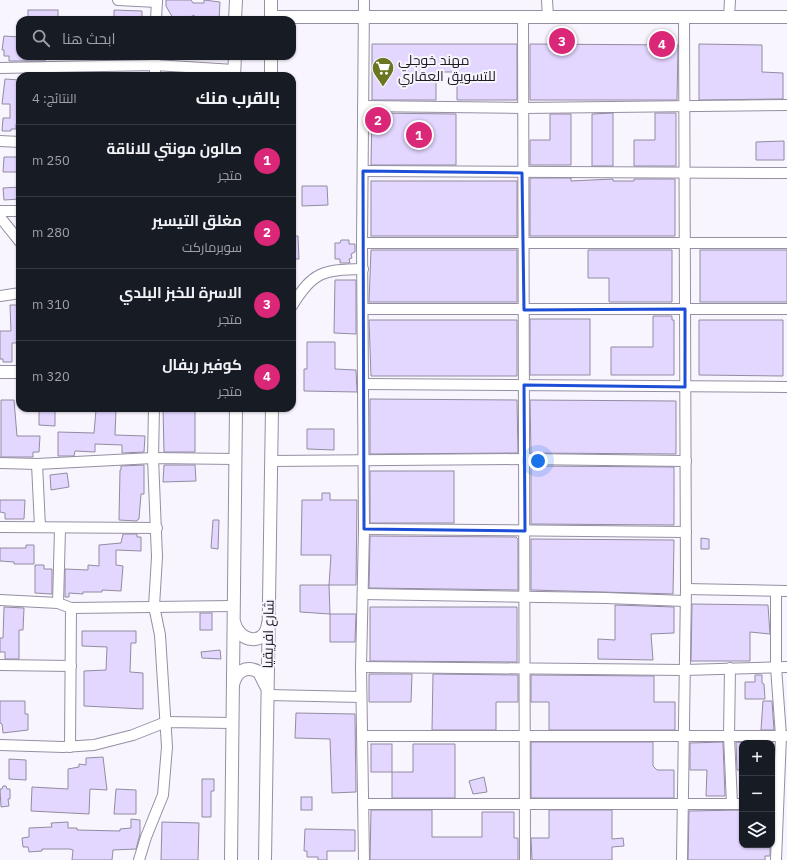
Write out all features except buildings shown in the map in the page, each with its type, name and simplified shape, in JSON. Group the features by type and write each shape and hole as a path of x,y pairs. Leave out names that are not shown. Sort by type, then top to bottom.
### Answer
{"street":[{"path":"118,0 157,1 156,16"},
{"path":"235,16 236,0"},
{"path":"271,0 271,16"},
{"path":"364,0 362,243 364,530 361,667 364,860"},
{"path":"548,0 548,17"},
{"path":"729,17 730,0"},
{"path":"523,17 522,173 525,531 525,860"},
{"path":"682,860 681,804 686,589 684,17"},
{"path":"296,18 787,17"},
{"path":"0,68 155,60 228,72"},
{"path":"155,60 155,72"},
{"path":"234,72 235,60"},
{"path":"271,60 271,72"},
{"path":"363,106 523,108 787,105"},
{"path":"0,141 16,142"},
{"path":"363,171 522,173 787,173"},
{"path":"0,211 16,211"},
{"path":"0,217 16,237"},
{"path":"362,243 787,243"},
{"path":"296,300 314,277 331,271 363,269"},
{"path":"0,296 16,294"},
{"path":"363,309 787,310"},
{"path":"0,372 16,372"},
{"path":"364,384 787,388"},
{"path":"139,860 146,837 163,795 167,748 160,635 154,606 157,528 154,412"},
{"path":"231,860 236,412"},
{"name":"شارع افريقيا","path":"265,860 272,412"},
{"path":"0,463 36,464 154,458 235,459"},
{"path":"271,461 524,459 686,462"},
{"path":"36,464 40,527"},
{"path":"0,527 157,528"},
{"path":"58,603 60,528"},
{"path":"364,530 686,532"},
{"path":"686,589 787,591"},
{"path":"776,591 776,667 784,736 776,860"},
{"path":"363,594 525,598 606,598 685,602"},
{"path":"0,600 58,603 71,608 154,606 233,612"},
{"path":"70,747 71,608"},
{"path":"233,612 238,632 246,638 252,639 262,636 268,622"},
{"path":"0,665 71,666"},
{"path":"361,667 684,670 787,667"},
{"path":"364,804 737,804 729,736 730,668"},
{"path":"232,689 236,675 244,669 249,669 254,670 262,676 268,693 361,697"},
{"path":"0,745 70,747 111,742 166,722 232,723"},
{"path":"362,736 784,736"}],"highlighted area":[{"path":"363,171 522,173 524,310 685,309 685,387 524,385 525,531 364,529"}],"place":[{"name":"الاسرة للخبز البلدي","path":"562,41"},
{"name":"كوفير ريفال","path":"662,44"},
{"name":"مهند خوجلي للتسويق العقاري","path":"383,88"},
{"name":"مغلق التيسير","path":"378,120"},
{"name":"صالون مونتي للاناقة","path":"419,135"}]}
